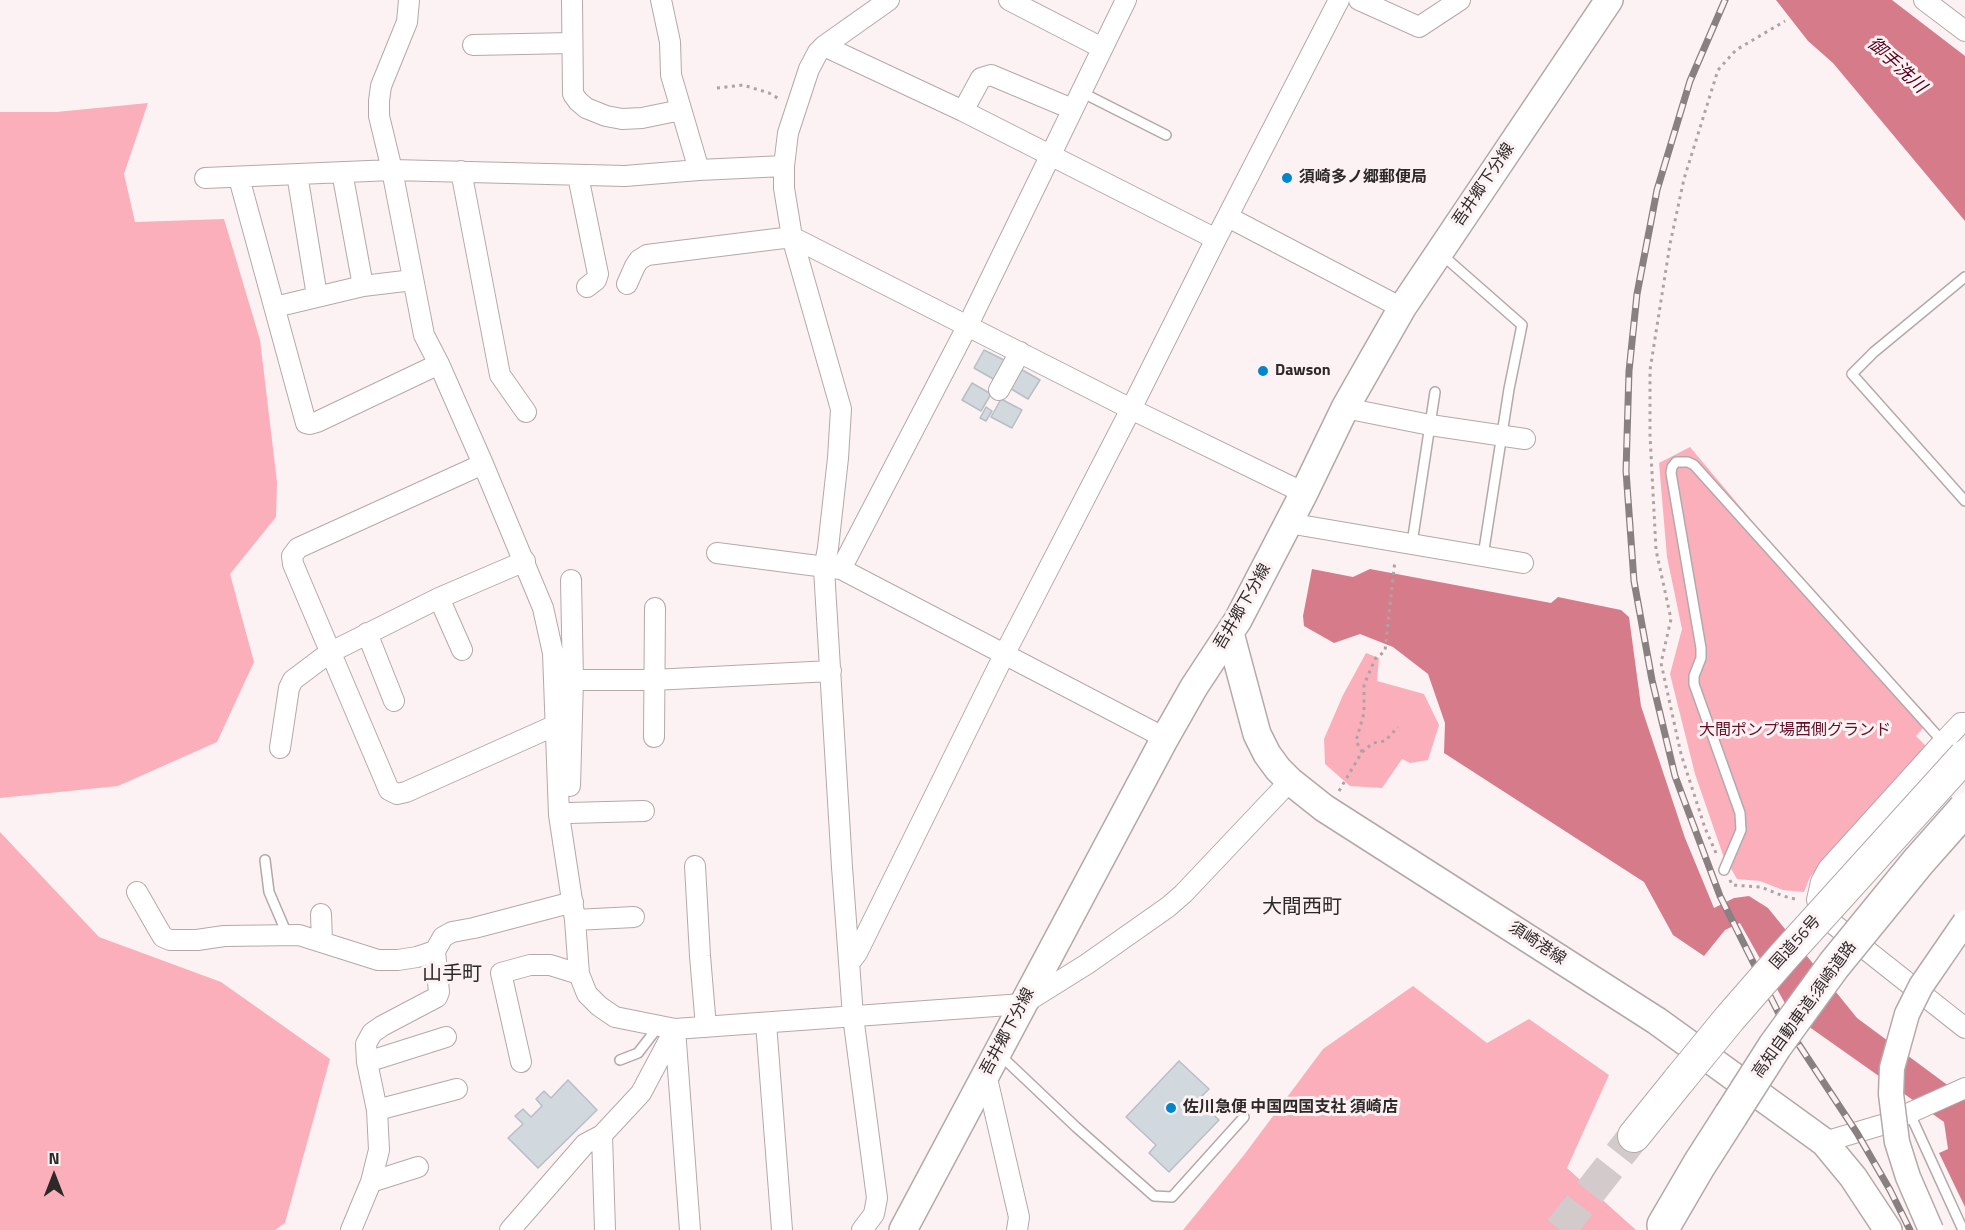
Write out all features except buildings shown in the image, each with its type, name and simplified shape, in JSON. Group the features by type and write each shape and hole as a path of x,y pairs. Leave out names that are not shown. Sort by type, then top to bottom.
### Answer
{"highway":[{"name":"国道56号","path":"1634,1136 1954,749"},
{"name":"高知自動車道;須崎道路","path":"1664,1225 1699,1165 1775,1046 1834,965 1918,862 1965,809"}],"main road":[{"name":"吾井郷下分線","path":"903,1230 1165,738 1194,687 1230,633 1304,493 1345,408 1402,308 1609,0"},
{"name":"須崎港線","path":"1230,633 1257,734 1267,754 1290,782 1324,807 1657,1021 1824,1142 1854,1178 1888,1230"}],"street":[{"path":"409,0 407,22 381,86 379,116 392,170 422,328 525,561 543,608 551,641 556,725 579,974 587,994 599,1006 615,1017 667,1028 1023,1004 1088,964 1168,907 1290,782"},
{"path":"572,0 573,94 586,108 606,116 622,118 642,118 681,110"},
{"path":"662,0 670,42 671,75 699,170"},
{"path":"862,1230 874,1214 877,1198 853,1016 831,671 832,569 828,548 841,409 792,237 783,166 785,146 813,61 824,46 889,0"},
{"path":"1009,0 1102,48"},
{"path":"832,569 968,325 1126,0"},
{"path":"850,962 857,953 1004,655 1339,0"},
{"path":"1359,0 1419,27 1460,0"},
{"path":"1924,0 1963,24"},
{"path":"473,45 572,43"},
{"path":"824,46 963,111 1216,239"},
{"path":"963,111 981,78 991,75 1072,110"},
{"path":"205,178 392,170 625,176 783,166"},
{"path":"460,171 500,375 526,412"},
{"path":"342,172 363,286"},
{"path":"297,174 316,296"},
{"path":"578,176 598,274 596,280 587,287"},
{"path":"239,178 306,423 317,422 439,364"},
{"path":"1228,217 1402,308"},
{"path":"627,284 639,261 647,255 792,237 1131,409 1304,493"},
{"path":"275,307 363,286 413,280"},
{"path":"999,390 1020,352"},
{"path":"1345,408 1430,425 1525,439"},
{"path":"483,464 298,548 292,556 293,564 389,790 397,794 406,792 556,725"},
{"path":"1288,523 1523,563"},
{"path":"717,553 832,569 1165,738"},
{"path":"280,748 289,688 293,680 329,652 439,598 525,561"},
{"path":"564,814 573,680 571,580"},
{"path":"439,598 462,650"},
{"path":"654,737 655,608"},
{"path":"367,633 394,701"},
{"path":"573,680 653,680 831,671"},
{"path":"1964,721 1954,749 1828,869 1821,882 1817,900 1822,915 1965,1028"},
{"path":"564,814 644,812"},
{"path":"695,866 706,1027"},
{"path":"137,891 157,927 164,937 170,940 224,936 299,935 378,960 398,960 435,951"},
{"path":"351,1230 372,1182 379,1150 377,1110 367,1062 366,1044 372,1032 437,997 439,992 435,951 443,937 452,932 574,911 634,917"},
{"path":"321,914 322,942"},
{"path":"1931,1230 1908,1177 1897,1142 1891,1094 1892,1068 1907,1014 1921,986 1965,922"},
{"path":"521,1062 501,973 530,965 550,965 579,974"},
{"path":"766,1023 782,1230"},
{"path":"516,1227 585,1144 602,1135 641,1093 667,1028"},
{"path":"667,1028 690,1230"},
{"path":"367,1062 446,1037"},
{"path":"992,1063 1019,1218 1017,1230"},
{"path":"377,1110 457,1089"},
{"path":"1824,1142 1915,1112 1964,1090"},
{"path":"602,1135 605,1230"},
{"path":"372,1182 418,1167"}],"lane":[{"path":"1081,92 1166,135"},
{"path":"1439,252 1522,325 1509,389 1483,556"},
{"path":"1965,277 1874,352 1852,374 1965,501"},
{"path":"1412,543 1435,392"},
{"path":"1724,870 1741,830 1740,813 1694,684 1694,676 1701,658 1701,648 1671,473 1676,462 1688,462 1694,465 1954,749"},
{"path":"265,860 269,892 287,934"},
{"path":"620,1060 638,1053 667,1028"},
{"path":"992,1063 1076,1126 1154,1196 1172,1197 1244,1117"},
{"path":"1915,1112 1962,1230"}],"path":[{"path":"717,88 743,85 769,93 796,109"},
{"path":"1362,752 1356,741 1364,713 1364,685 1375,659 1385,651 1395,560"},
{"path":"1324,807 1342,787 1362,752 1373,743 1385,741 1398,728"}],"green space":[{"path":"148,103 124,174 135,222 224,219 260,340 277,482 276,517 230,574 254,662 217,742 118,786 0,798 0,112 56,112"},
{"name":"大間ポンプ場西側グランド","path":"1690,447 1826,609 1931,719 1916,736 1926,746 1810,877 1804,892 1783,890 1760,881 1737,879 1723,855 1695,774 1670,674 1682,629 1667,557 1659,463"},
{"path":"1366,653 1379,658 1377,681 1424,694 1439,725 1428,760 1410,763 1402,759 1382,788 1350,786 1325,764 1324,739 1343,695"},
{"path":"0,832 99,937 221,982 330,1059 285,1223 275,1230 0,1230"},
{"path":"1413,986 1487,1043 1529,1019 1609,1075 1567,1168 1636,1230 1183,1230 1244,1155 1323,1049"}],"water":[{"name":"御手洗川","path":"1776,0 1892,0 1965,56 1965,221 1833,63 1808,41"},
{"path":"1312,569 1353,577 1370,569 1551,603 1558,597 1621,610 1629,617 1641,706 1685,838 1714,908 1734,898 1749,896 1768,908 1857,1018 1965,1098 1965,1207 1939,1153 1948,1149 1944,1122 1791,1014 1740,923 1725,930 1704,956 1673,935 1644,882 1444,753 1445,723 1428,674 1393,647 1360,634 1334,643 1304,626 1303,616"}],"tunnel":[{"path":"1560,1230 1634,1136"}],"railway":[{"path":"1725,0 1690,81 1657,190 1637,294 1629,371 1626,471 1634,581 1652,680 1675,776 1720,896 1780,1016 1857,1133 1910,1230"}],"place":[{"name":"須崎多ノ郷郵便局","path":"1287,178"},
{"name":"Dawson","path":"1263,371"},
{"name":"佐川急便 中国四国支社 須崎店","path":"1171,1108"}],"district":[{"name":"大間西町","path":"1302,908"},
{"name":"山手町","path":"452,975"}]}
